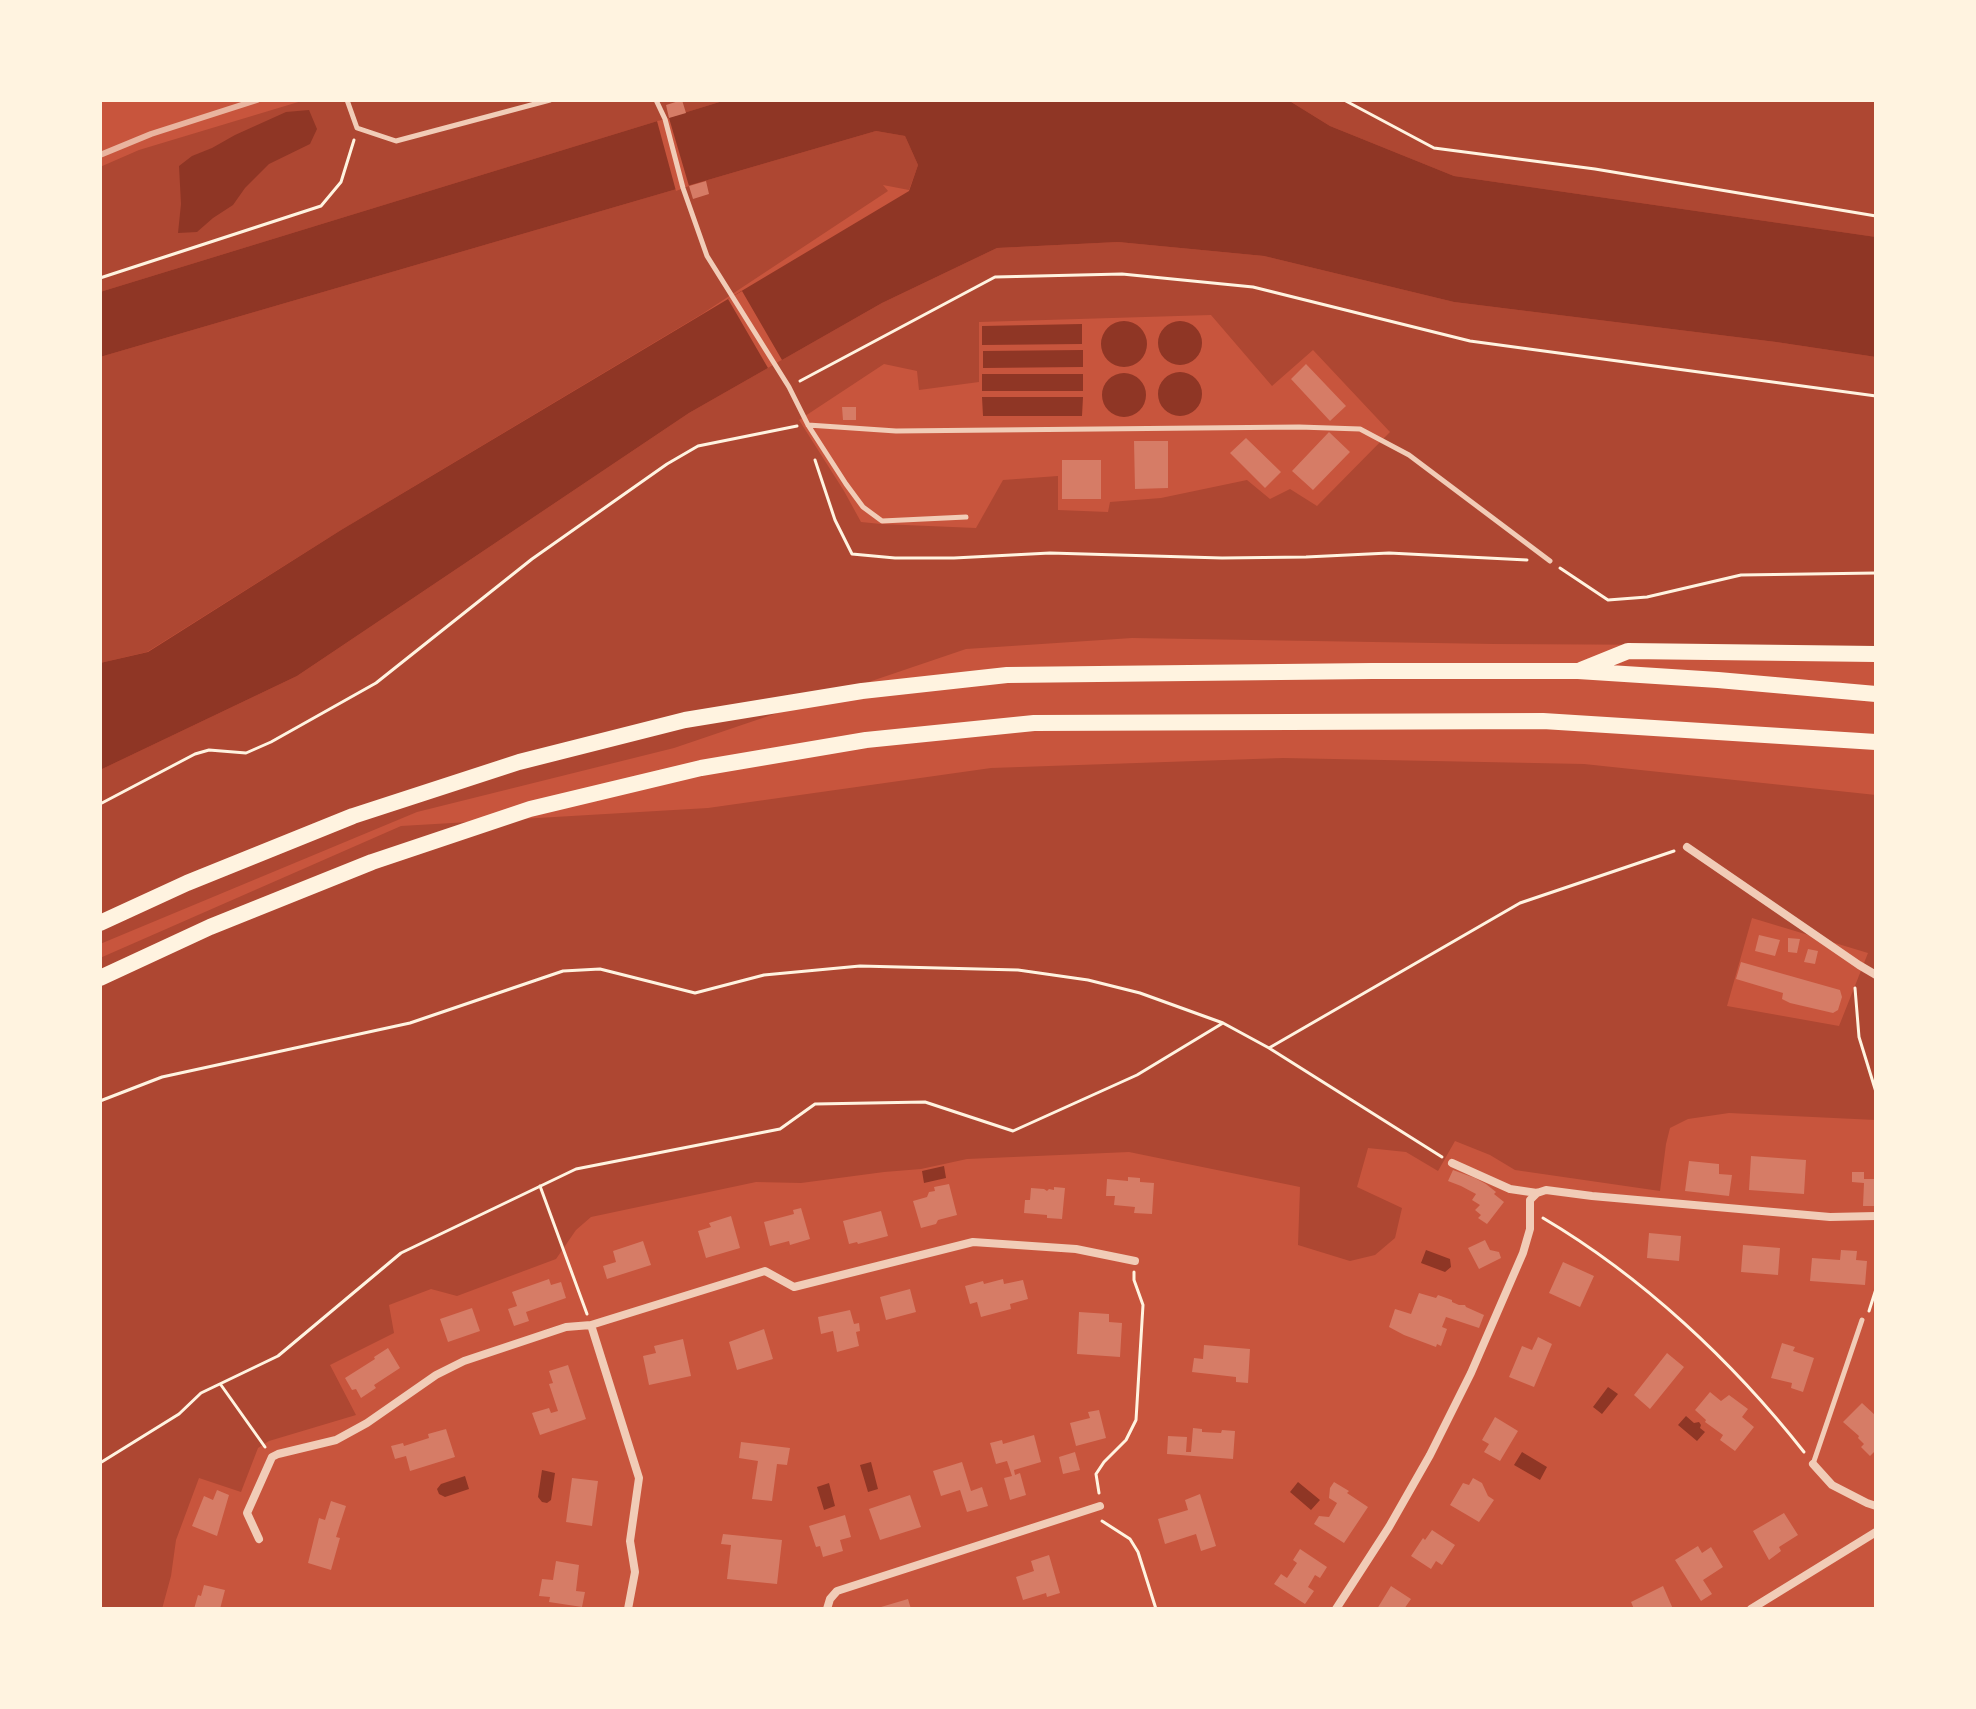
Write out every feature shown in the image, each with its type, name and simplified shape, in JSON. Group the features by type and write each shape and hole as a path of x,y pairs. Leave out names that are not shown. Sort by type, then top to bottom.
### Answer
{"highway":[{"path":"1578,671 1628,651 1876,654"},
{"path":"100,923 187,883 353,816 519,762 685,720 862,691 1007,675 1578,671 1876,694"},
{"path":"100,978 210,927 372,862 530,809 701,768 866,740 1034,723 1543,721 1876,742"}],"street":[{"path":"1687,847 1876,975"},
{"path":"1452,1163 1510,1189 1537,1193"},
{"path":"1336,1609 1389,1527 1471,1373 1523,1253 1530,1229 1530,1200 1537,1193 1546,1190 1830,1217 1876,1216"},
{"path":"259,1539 247,1513 272,1457 336,1440 367,1423 436,1375 464,1361 566,1327 591,1325 765,1271 794,1287 973,1242 1076,1249 1135,1261"},
{"path":"591,1325 639,1478 630,1541 635,1572 628,1609"},
{"path":"1813,1464 1832,1485 1876,1506"},
{"path":"827,1609 837,1591 1096,1507"},
{"path":"1751,1609 1876,1532"}],"lane":[{"path":"347,100 357,128 396,141 550,100"},
{"path":"656,100 665,119 683,188 707,256 789,387 808,425 863,507 882,521 966,517"},
{"path":"808,425 896,431 1360,429 1409,455 1550,561"},
{"path":"1813,1464 1862,1320"}],"path":[{"path":"1344,100 1434,148 1595,169 1876,216"},
{"path":"100,278 321,206 341,182 357,128"},
{"path":"789,387 995,277 1122,274 1253,287 1470,341 1876,396"},
{"path":"100,804 195,754 209,750 246,753 376,683 532,559 667,464 698,446 808,425 815,462 835,520 852,554 895,558 1050,553 1250,558 1389,553 1550,561 1608,600 1647,597 1741,575 1876,573"},
{"path":"1269,1048 1520,903 1687,847"},
{"path":"100,1101 162,1077 410,1023 563,971 600,969 695,993 764,975 860,966 1018,970 1088,980 1140,993 1223,1023 1269,1048 1452,1163"},
{"path":"1855,988 1859,1037 1876,1092"},
{"path":"100,1463 179,1414 201,1393 278,1356 401,1253 576,1169 780,1129 815,1104 925,1102 1013,1131 1137,1075 1223,1023"},
{"path":"540,1186 591,1325"},
{"path":"1530,1211 1622,1270 1716,1353 1766,1406 1813,1464"},
{"path":"1135,1261 1134,1280 1143,1305 1136,1420 1126,1440 1096,1474 1096,1507 1102,1521 1130,1539 1138,1552 1156,1609"},
{"path":"1862,1320 1867,1316 1876,1289"},
{"path":"220,1384 272,1457"}],"shaded area":[{"path":"305,100 726,100 100,292 100,167 139,150"},
{"path":"726,100 1288,100 1330,126 1454,176 1876,237 1876,357 1454,302 1264,256 1118,242 997,248 882,303 689,413 297,676 100,770 100,663 148,652 341,530 909,191 918,165 905,136 876,131 100,357 100,292"},
{"path":"1288,100 1876,100 1876,237 1454,176 1330,126"},
{"path":"309,110 317,129 310,144 269,164 233,205 197,232 178,233 181,204 179,166 192,156 286,112"},
{"path":"876,131 905,136 918,165 909,190 883,185 888,191 702,314 341,530 147,652 100,663 100,357"},
{"path":"1118,242 1264,256 1454,302 1876,357 1876,646 1132,638 966,649 674,748 417,812 100,944 100,770 297,676 689,413 882,303 997,248","holes":["1211,315 1272,386 1313,350 1390,432 1317,506 1290,489 1270,499 1247,480 1161,498 1110,502 1108,512 1058,510 1058,476 1003,480 976,528 861,522 799,420 884,364 917,371 919,390 979,382 979,322"]},
{"path":"1124,321 1140,328 1147,344 1140,360 1124,367 1108,360 1101,344 1108,328"},
{"path":"1180,321 1196,327 1202,343 1196,359 1180,365 1164,359 1158,343 1164,327"},
{"path":"1082,324 1082,344 982,345 982,326"},
{"path":"1083,350 1083,367 983,368 983,351"},
{"path":"1180,372 1195,379 1202,394 1195,409 1180,416 1165,409 1158,394 1165,379"},
{"path":"1124,373 1140,379 1146,395 1140,411 1124,417 1108,411 1102,395 1108,379"},
{"path":"982,374 1083,374 1083,391 982,391"},
{"path":"982,397 1083,397 1082,416 983,416"},
{"path":"1283,758 1584,764 1876,795 1876,1120 1729,1113 1688,1119 1670,1128 1660,1191 1515,1170 1490,1155 1455,1141 1438,1171 1406,1152 1368,1148 1357,1187 1402,1208 1395,1238 1375,1255 1350,1261 1298,1245 1300,1187 1129,1152 967,1159 921,1169 801,1183 756,1182 591,1217 576,1230 556,1259 457,1296 431,1289 389,1305 394,1333 330,1365 356,1415 269,1441 258,1448 241,1492 199,1478 176,1540 162,1609 100,1609 100,958 401,826 708,808 991,768","holes":["1752,918 1868,953 1839,1026 1727,1006"]},
{"path":"944,1166 946,1178 924,1183 922,1171"},
{"path":"1426,1250 1450,1259 1451,1267 1445,1272 1421,1263"},
{"path":"1608,1387 1618,1394 1602,1414 1593,1407"},
{"path":"1686,1416 1694,1423 1699,1422 1705,1432 1697,1441 1678,1425"},
{"path":"1522,1452 1547,1467 1540,1480 1514,1465"},
{"path":"871,1462 878,1489 868,1492 860,1465"},
{"path":"542,1470 555,1473 551,1500 547,1503 538,1497"},
{"path":"465,1476 469,1489 445,1497 439,1494 437,1489 441,1484"},
{"path":"1298,1482 1320,1500 1311,1510 1290,1492"},
{"path":"829,1483 835,1506 824,1510 817,1487"}],"pier":[{"path":"669,118 689,186 676,191 657,121"},
{"path":"742,291 782,360 768,368 728,299"}],"building":[{"path":"682,100 686,113 669,118 666,105"},
{"path":"706,181 709,194 693,199 689,186"},
{"path":"1306,364 1346,406 1330,421 1291,379"},
{"path":"842,407 856,407 856,420 843,420"},
{"path":"1329,432 1350,452 1313,490 1292,471"},
{"path":"1246,438 1281,472 1265,488 1230,453"},
{"path":"1134,441 1168,441 1168,488 1135,489"},
{"path":"1062,460 1101,460 1101,499 1062,499"},
{"path":"1759,935 1780,940 1775,956 1755,951"},
{"path":"1788,938 1800,939 1797,953 1788,952"},
{"path":"1808,949 1818,951 1815,964 1804,962"},
{"path":"1741,962 1840,990 1842,997 1838,1010 1833,1013 1790,1003 1782,999 1783,993 1736,979"},
{"path":"1751,1156 1806,1160 1804,1194 1749,1190"},
{"path":"1689,1161 1719,1164 1719,1174 1732,1175 1729,1196 1685,1191"},
{"path":"1453,1170 1486,1184 1504,1202 1487,1224 1478,1218 1481,1215 1475,1210 1480,1205 1472,1200 1476,1194 1448,1181"},
{"path":"1852,1172 1864,1172 1864,1179 1876,1179 1876,1206 1863,1206 1864,1183 1852,1182"},
{"path":"1128,1177 1154,1183 1152,1214 1134,1213 1135,1207 1114,1205 1115,1196 1106,1196 1107,1179 1128,1181"},
{"path":"949,1184 957,1215 921,1228 913,1201 927,1197 929,1192 935,1191 934,1187"},
{"path":"1054,1187 1065,1188 1062,1219 1024,1213 1025,1200 1030,1200 1031,1188 1047,1191 1054,1190"},
{"path":"801,1208 810,1239 790,1245 789,1241 770,1246 764,1222 794,1214 793,1210"},
{"path":"881,1211 888,1236 849,1244 843,1221"},
{"path":"731,1216 740,1248 706,1258 698,1231 711,1227 709,1223"},
{"path":"1649,1233 1681,1236 1679,1261 1647,1258"},
{"path":"1485,1240 1490,1250 1499,1252 1501,1258 1479,1269 1468,1248"},
{"path":"643,1241 651,1265 607,1279 603,1266 616,1262 613,1251"},
{"path":"1743,1245 1780,1248 1778,1275 1741,1272"},
{"path":"1841,1250 1857,1251 1856,1260 1867,1261 1865,1285 1810,1281 1812,1258 1840,1260"},
{"path":"1563,1262 1594,1276 1580,1307 1549,1293"},
{"path":"549,1279 551,1285 561,1282 566,1298 526,1312 529,1321 514,1326 508,1309 517,1306 512,1292"},
{"path":"1003,1279 1004,1284 1023,1280 1028,1299 1010,1304 1011,1309 981,1317 977,1302 970,1304 965,1286"},
{"path":"910,1289 916,1312 886,1320 880,1297"},
{"path":"1419,1293 1436,1298 1438,1295 1484,1315 1479,1328 1446,1317 1442,1327 1447,1329 1441,1346 1437,1344 1436,1347 1389,1327 1395,1309 1411,1314"},
{"path":"472,1308 480,1331 448,1342 440,1319"},
{"path":"850,1310 854,1324 859,1323 860,1331 856,1332 859,1346 837,1352 833,1331 821,1334 818,1317"},
{"path":"1079,1312 1109,1314 1109,1322 1122,1323 1120,1357 1077,1354"},
{"path":"764,1329 773,1359 737,1370 729,1342"},
{"path":"1538,1337 1552,1344 1534,1387 1509,1377 1522,1346 1532,1350"},
{"path":"683,1339 691,1376 649,1385 643,1356 656,1353 654,1346"},
{"path":"1782,1343 1795,1347 1793,1351 1814,1358 1803,1392 1791,1388 1792,1383 1771,1378"},
{"path":"1204,1345 1250,1349 1248,1383 1236,1382 1236,1377 1192,1372 1194,1358 1203,1359"},
{"path":"388,1348 400,1368 361,1398 345,1378"},
{"path":"1667,1353 1684,1367 1650,1409 1634,1395"},
{"path":"568,1365 586,1419 540,1435 532,1413 549,1408 551,1413 558,1411 549,1384 553,1383 549,1371"},
{"path":"1710,1392 1721,1401 1729,1395 1748,1409 1742,1417 1754,1427 1735,1451 1720,1440 1723,1435 1695,1410"},
{"path":"1862,1403 1876,1416 1876,1450 1870,1456 1861,1447 1864,1444 1859,1436 1843,1422"},
{"path":"1099,1410 1106,1438 1076,1446 1070,1423 1090,1418 1088,1412"},
{"path":"1495,1417 1518,1431 1500,1461 1484,1452 1489,1444 1482,1440"},
{"path":"1193,1428 1202,1429 1202,1432 1235,1431 1233,1459 1167,1454 1168,1436 1187,1437 1186,1452 1191,1452"},
{"path":"446,1429 455,1457 410,1471 406,1456 395,1459 391,1446 403,1443 404,1446"},
{"path":"1034,1435 1041,1462 1014,1470 1015,1475 1020,1473 1026,1495 1010,1500 1004,1478 1012,1476 1007,1461 996,1464 990,1443 1002,1440 1003,1444"},
{"path":"741,1442 790,1448 787,1465 777,1464 772,1501 752,1499 758,1461 739,1458"},
{"path":"1075,1452 1080,1470 1063,1474 1059,1457"},
{"path":"962,1462 971,1491 982,1487 988,1506 967,1512 960,1490 941,1496 933,1471"},
{"path":"572,1478 598,1481 592,1526 566,1522"},
{"path":"1473,1478 1482,1483 1488,1496 1494,1500 1479,1522 1450,1505 1463,1483 1469,1485"},
{"path":"1334,1482 1368,1507 1344,1543 1314,1524 1319,1516 1329,1517 1337,1503 1329,1498"},
{"path":"217,1490 229,1495 217,1536 192,1526 204,1496 213,1500"},
{"path":"1200,1494 1216,1546 1201,1551 1196,1534 1165,1544 1158,1519 1188,1510 1185,1500"},
{"path":"910,1495 921,1527 880,1540 869,1509"},
{"path":"331,1501 346,1506 336,1537 340,1538 331,1570 308,1563 319,1518 325,1520"},
{"path":"1784,1513 1798,1535 1779,1547 1781,1551 1769,1560 1753,1531"},
{"path":"845,1515 851,1537 840,1540 843,1551 823,1557 809,1526"},
{"path":"1432,1530 1455,1545 1442,1565 1436,1561 1431,1569 1411,1556"},
{"path":"723,1534 782,1540 777,1584 727,1579 731,1545 721,1544"},
{"path":"1698,1546 1702,1553 1711,1547 1723,1567 1703,1580 1712,1594 1701,1601 1675,1560"},
{"path":"1300,1549 1327,1567 1320,1578 1315,1575 1308,1587 1314,1591 1305,1604 1274,1584 1281,1574 1287,1578 1297,1563 1293,1560"},
{"path":"1049,1555 1060,1593 1047,1597 1046,1593 1023,1600 1016,1577 1034,1571 1031,1561"},
{"path":"556,1561 579,1565 576,1591 585,1592 582,1607 549,1602 550,1597 539,1596 542,1579 553,1580"},
{"path":"204,1585 225,1590 220,1609 194,1609"},
{"path":"1391,1586 1411,1599 1404,1609 1377,1609"},
{"path":"1663,1586 1673,1609 1634,1609 1631,1602"},
{"path":"908,1599 911,1609 881,1607"}],"railway":[{"path":"100,155 151,134 257,100"}]}
